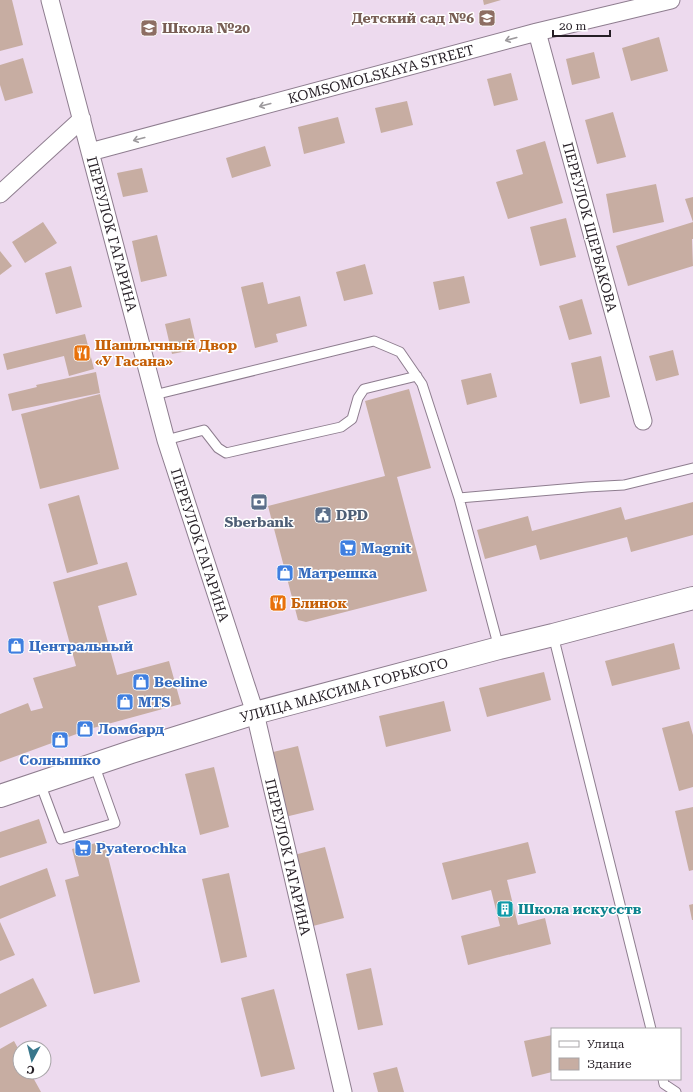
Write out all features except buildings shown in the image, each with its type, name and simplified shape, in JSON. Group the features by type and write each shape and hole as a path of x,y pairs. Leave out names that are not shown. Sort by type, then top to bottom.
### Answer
{"main road":[{"name":"УЛИЦА МАКСИМА ГОРЬКОГО","path":"0,796 94,764 255,713 499,648 692,602"}],"street":[{"name":"ПЕРЕУЛОК ГАГАРИНА","path":"50,0 166,440 255,713 343,1092"},
{"name":"KOMSOMOLSKAYA STREET","path":"90,152 537,32 672,0"},
{"name":"ПЕРЕУЛОК ЩЕРБАКОВА","path":"537,32 644,421"},
{"path":"0,194 82,119"}],"lane":[{"path":"154,395 374,341 400,352 422,384 459,498 499,648"},
{"path":"166,440 204,430 218,448 226,454 341,427 352,419 358,398 364,389 417,376"},
{"path":"459,498 624,485 693,468"},
{"path":"552,635 651,1028"},
{"path":"40,783 61,839 115,822 94,764"},
{"path":"663,1080 664,1084 676,1092"}],"place":[{"name":"Детский сад №6","path":"487,18"},
{"name":"Школа №20","path":"149,28"},
{"name":"Шашлычный Двор «У Гасана»","path":"82,353"},
{"name":"Sberbank","path":"259,502"},
{"name":"DPD","path":"323,515"},
{"name":"Magnit","path":"348,548"},
{"name":"Матрешка","path":"285,573"},
{"name":"Блинок","path":"278,603"},
{"name":"Центральный","path":"16,646"},
{"name":"Beeline","path":"141,682"},
{"name":"MTS","path":"125,702"},
{"name":"Ломбард","path":"85,729"},
{"name":"Солнышко","path":"60,740"},
{"name":"Pyaterochka","path":"83,848"},
{"name":"Школа искусств","path":"505,909"}]}
